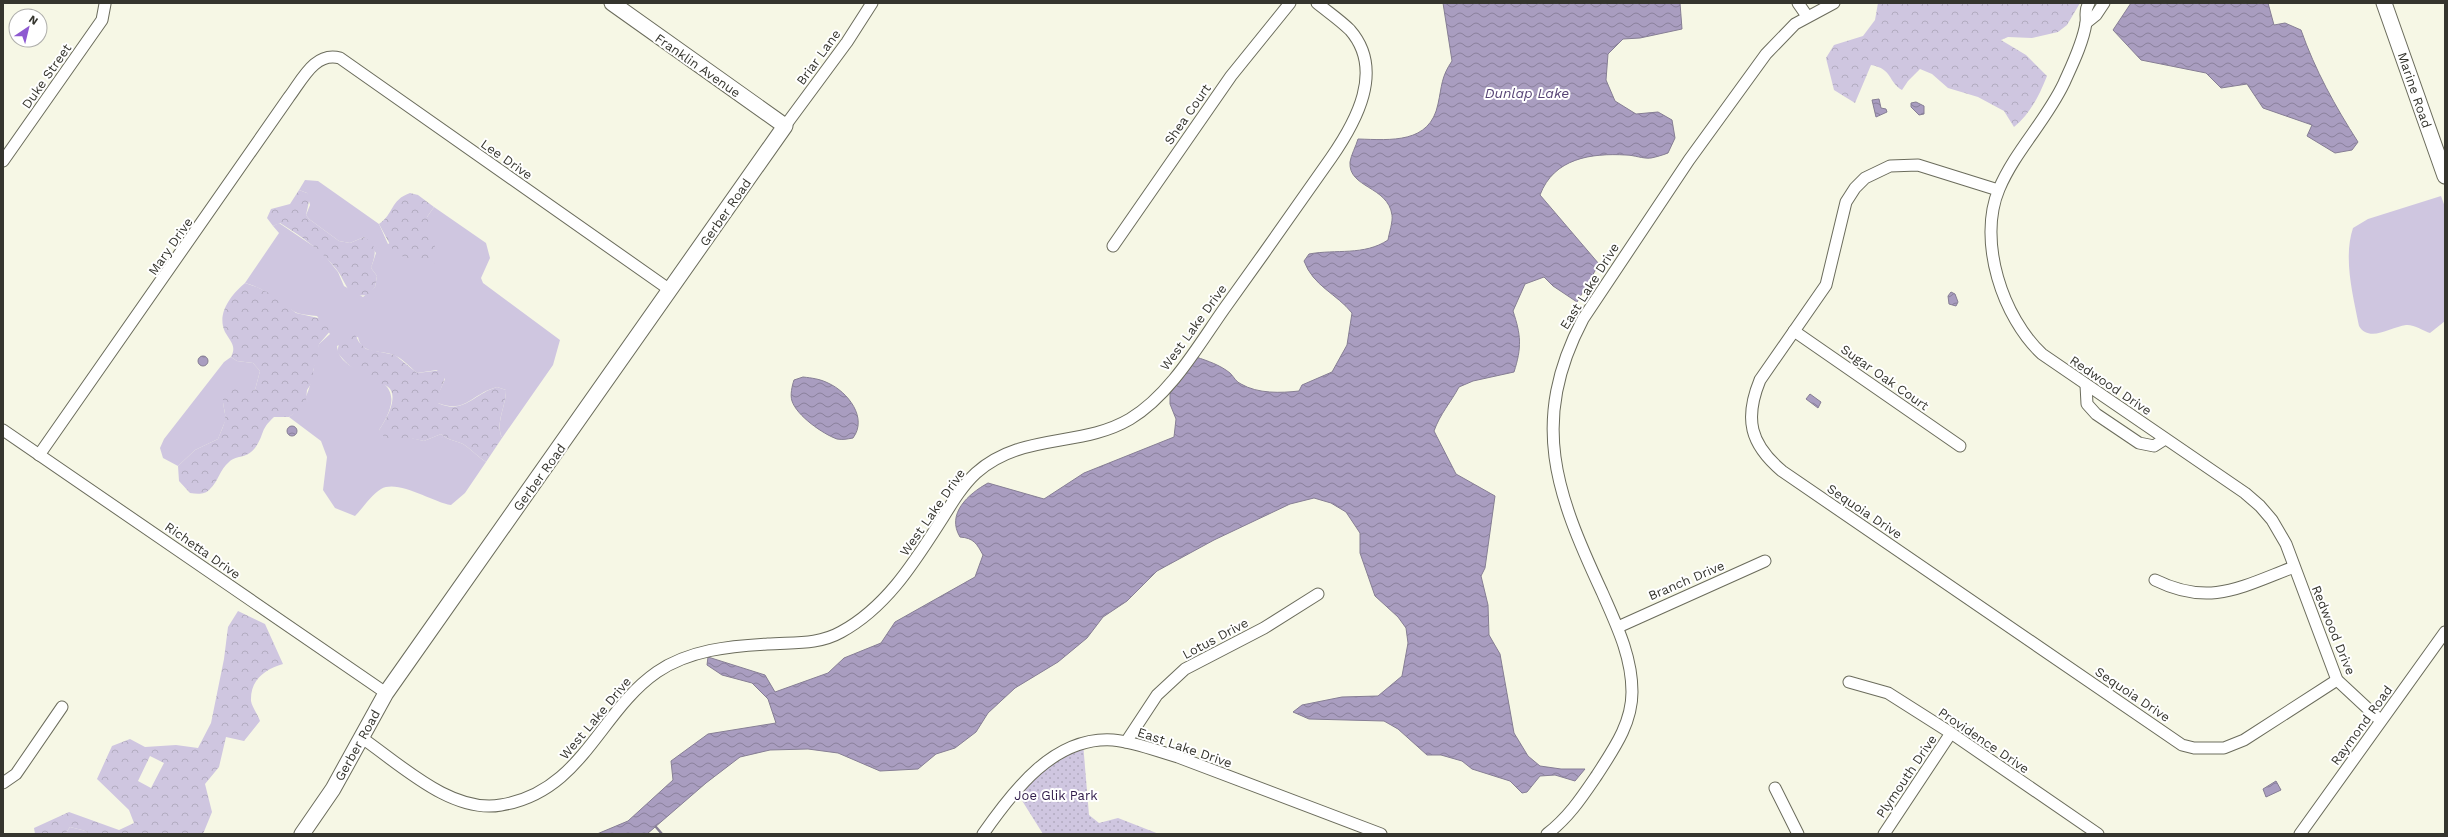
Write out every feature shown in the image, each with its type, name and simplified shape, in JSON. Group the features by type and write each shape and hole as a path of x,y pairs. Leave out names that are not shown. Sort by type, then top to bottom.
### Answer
{"street":[{"name":"Duke Street","path":"4,157 102,20 107,3"},
{"name":"Franklin Avenue","path":"612,3 785,126"},
{"name":"Briar Lane","path":"785,126 847,42 872,3"},
{"name":"Shea Court","path":"1114,246 1231,76 1290,3"},
{"name":"West Lake Drive","path":"362,738 436,789 459,801 487,807 501,806 526,798 556,781 570,770 600,736 631,695 660,670 685,658 709,651 768,644 812,642 845,630 876,606 901,581 962,489 983,467 996,458 1031,445 1081,436 1112,428 1146,408 1188,359 1331,158 1355,118 1367,83 1366,62 1361,49 1350,31 1317,3"},
{"path":"1798,3 1807,16"},
{"name":"East Lake Drive","path":"1547,834 1578,804 1608,760 1624,728 1632,693 1628,665 1618,626 1573,523 1554,462 1552,415 1557,383 1563,361 1583,319 1729,104 1770,49 1784,34 1807,16 1834,3"},
{"name":"Redwood Drive","path":"2089,3 2085,10 2086,22 2077,53 2057,97 2011,166 1998,190 1993,221 1993,251 1998,282 2017,325 2036,348 2086,385 2260,506 2280,533 2337,680 2380,720"},
{"path":"2086,22 2096,15 2104,3"},
{"name":"Marine Road","path":"2384,3 2445,176"},
{"name":"Lee Drive","path":"326,56 340,58 670,290"},
{"name":"Mary Drive","path":"39,455 289,97 315,62 326,56"},
{"name":"Gerber Road","path":"302,834 333,789 386,693 785,126"},
{"name":"Sequoia Drive","path":"1998,190 1918,165 1890,166 1872,173 1858,184 1846,202 1826,285 1760,380 1753,397 1752,432 1767,457 1782,471 2182,745 2204,749 2229,746 2244,740 2337,680"},
{"name":"Sugar Oak Court","path":"1794,331 1960,446"},
{"path":"2086,385 2087,404 2096,414 2139,443 2154,446 2165,439"},
{"name":"Richetta Drive","path":"3,430 386,693"},
{"name":"Branch Drive","path":"1618,626 1765,561"},
{"path":"2155,580 2185,593 2203,594 2238,588 2294,567"},
{"name":"Lotus Drive","path":"1126,742 1157,695 1185,669 1264,628 1318,594"},
{"name":"Raymond Road","path":"2300,834 2380,720 2445,632"},
{"name":"Providence Drive","path":"1849,682 1888,693 1951,733 2098,834"},
{"path":"3,783 16,774 62,707"},
{"name":"Plymouth Drive","path":"1884,834 1951,733"},
{"name":"East Lake Drive","path":"983,834 1016,791 1036,770 1055,756 1083,743 1099,740 1126,742 1178,757 1381,834"},
{"path":"1775,788 1798,834"}],"green space":[{"path":"1878,3 2080,3 2067,25 2058,32 2032,38 2008,37 2001,40 2026,55 2047,76 2034,104 2020,122 2014,127 2004,111 1978,97 1948,88 1932,74 1920,69 1908,81 1902,90 1894,83 1883,69 1871,65 1855,103 1834,90 1826,58 1834,45 1863,36 1875,20"},
{"path":"305,180 318,181 379,224 388,244 427,222 427,217 434,207 486,243 490,258 481,278 483,283 560,340 553,365 502,438 500,432 500,420 506,390 497,387 488,390 462,405 448,406 438,403 437,397 445,379 437,370 417,373 397,356 373,351 363,347 358,337 337,346 341,358 351,366 375,378 385,385 391,395 390,409 379,430 424,441 441,434 463,444 486,462 465,493 451,505 406,489 388,487 381,489 374,495 355,516 335,508 323,490 327,457 321,441 289,417 303,402 310,384 319,344 330,334 317,316 295,312 266,292 245,283 279,233 273,226 279,223 322,252 338,272 344,286 363,297 375,287 377,276 371,268 376,253 364,237 350,243 339,241 309,219 306,215 310,205 307,193 299,190"},
{"path":"299,190 307,193 310,197 306,215 309,219 339,241 350,243 364,237 369,240 374,247 375,254 371,268 377,276 375,287 368,295 353,296 337,270 318,250 280,223 273,226 267,218 271,209 290,204"},
{"path":"410,193 418,195 434,207 427,217 437,254 434,264 414,262 394,252 379,224 384,220 399,199"},
{"path":"2441,196 2445,207 2445,321 2430,333 2409,325 2400,326 2374,334 2363,331 2359,326 2350,277 2349,252 2353,228 2368,219"},
{"path":"245,283 275,296 296,313 327,320 332,329 319,344 318,355 313,371 313,381 307,390 306,400 298,411 289,417 274,417 265,428 254,450 247,455 229,462 223,468 215,483 208,491 201,494 190,493 179,481 178,466 195,450 218,439 225,420 223,396 225,392 232,387 241,387 250,391 255,390 260,371 253,363 237,361 231,357 233,347 223,325 222,318 227,304"},
{"path":"350,332 354,333 359,342 366,349 395,355 417,373 442,370 445,374 445,378 438,403 455,407 462,405 497,387 506,390 500,420 500,432 502,438 486,462 463,444 441,434 424,441 405,437 395,441 385,438 379,430 391,407 392,394 390,389 384,384 376,383 355,370 345,362 337,352 341,336"},
{"path":"231,357 237,361 253,363 260,371 255,390 223,403 226,419 218,439 195,450 178,466 163,458 160,448 164,439 224,362"},
{"path":"238,611 265,624 283,664 265,672 256,681 253,687 251,701 260,721 244,741 226,737 219,767 205,784 212,812 203,834 89,834 86,831 70,827 65,834 35,834 34,828 69,812 119,830 134,823 129,810 97,779 112,746 130,739 145,747 176,745 198,748 211,723 224,659 228,627","holes":["150,756 164,763 151,788 138,781"]},
{"name":"Joe Glik Park","path":"1083,743 1089,815 1099,823 1118,818 1159,834 1043,834 1016,791 1036,770"},
{"path":"70,827 86,831 89,834 65,834"}],"water":[{"name":"Dunlap Lake","path":"1443,3 1680,3 1682,29 1640,38 1623,39 1608,54 1606,80 1615,101 1636,114 1658,112 1672,120 1675,138 1668,153 1651,158 1629,155 1600,155 1587,157 1575,160 1554,173 1546,183 1540,195 1599,264 1577,302 1553,286 1544,277 1525,284 1513,311 1518,327 1520,341 1514,372 1473,381 1459,387 1439,419 1434,431 1456,474 1495,496 1485,568 1481,576 1488,605 1489,635 1500,654 1514,733 1528,756 1540,766 1561,769 1585,769 1575,781 1555,775 1540,776 1527,792 1522,793 1510,781 1472,769 1462,761 1441,755 1427,755 1398,729 1384,721 1309,719 1293,712 1302,705 1342,697 1378,696 1402,676 1408,643 1406,628 1398,617 1375,596 1360,553 1360,533 1346,512 1331,503 1314,498 1290,504 1214,540 1157,571 1127,601 1103,617 1087,638 1058,662 1015,688 988,713 976,732 955,748 936,754 918,769 880,771 838,753 808,749 770,750 740,757 706,783 647,834 597,834 628,821 673,780 671,761 708,734 776,723 768,699 752,683 722,675 707,665 708,657 765,675 775,692 828,673 844,658 881,643 895,622 975,577 983,555 972,540 960,537 956,529 957,513 961,506 973,493 988,483 1044,499 1084,473 1174,437 1176,419 1170,404 1170,393 1196,357 1222,368 1230,373 1238,382 1248,387 1255,390 1270,392 1299,391 1302,385 1332,372 1347,345 1352,313 1313,277 1304,261 1309,254 1360,250 1379,245 1388,240 1392,218 1389,205 1376,192 1361,183 1355,177 1351,171 1350,162 1358,139 1383,140 1407,137 1418,133 1427,126 1434,117 1444,77 1452,61"},
{"path":"2131,3 2268,3 2274,25 2285,23 2301,30 2326,88 2358,142 2352,150 2335,153 2307,136 2312,125 2263,108 2247,84 2221,88 2206,73 2141,60 2113,30"},
{"path":"1879,99 1881,108 1886,109 1887,112 1876,117 1872,100"},
{"path":"1916,102 1924,106 1924,114 1919,115 1911,107 1911,103"},
{"path":"1951,292 1955,294 1958,302 1956,306 1949,304 1948,296"},
{"path":"201,356 205,356 207,357 207,365 201,366 198,363 198,359"},
{"path":"803,377 813,378 828,383 849,399 854,406 858,422 857,430 853,438 837,439 831,437 811,424 799,413 792,401 791,396 794,380"},
{"path":"1810,394 1821,402 1818,408 1806,399"},
{"path":"290,426 294,426 297,431 294,436 290,436 287,433 287,429"},
{"path":"2276,781 2281,790 2266,797 2263,789"}],"waterway":[{"path":"656,827 662,834"}]}
